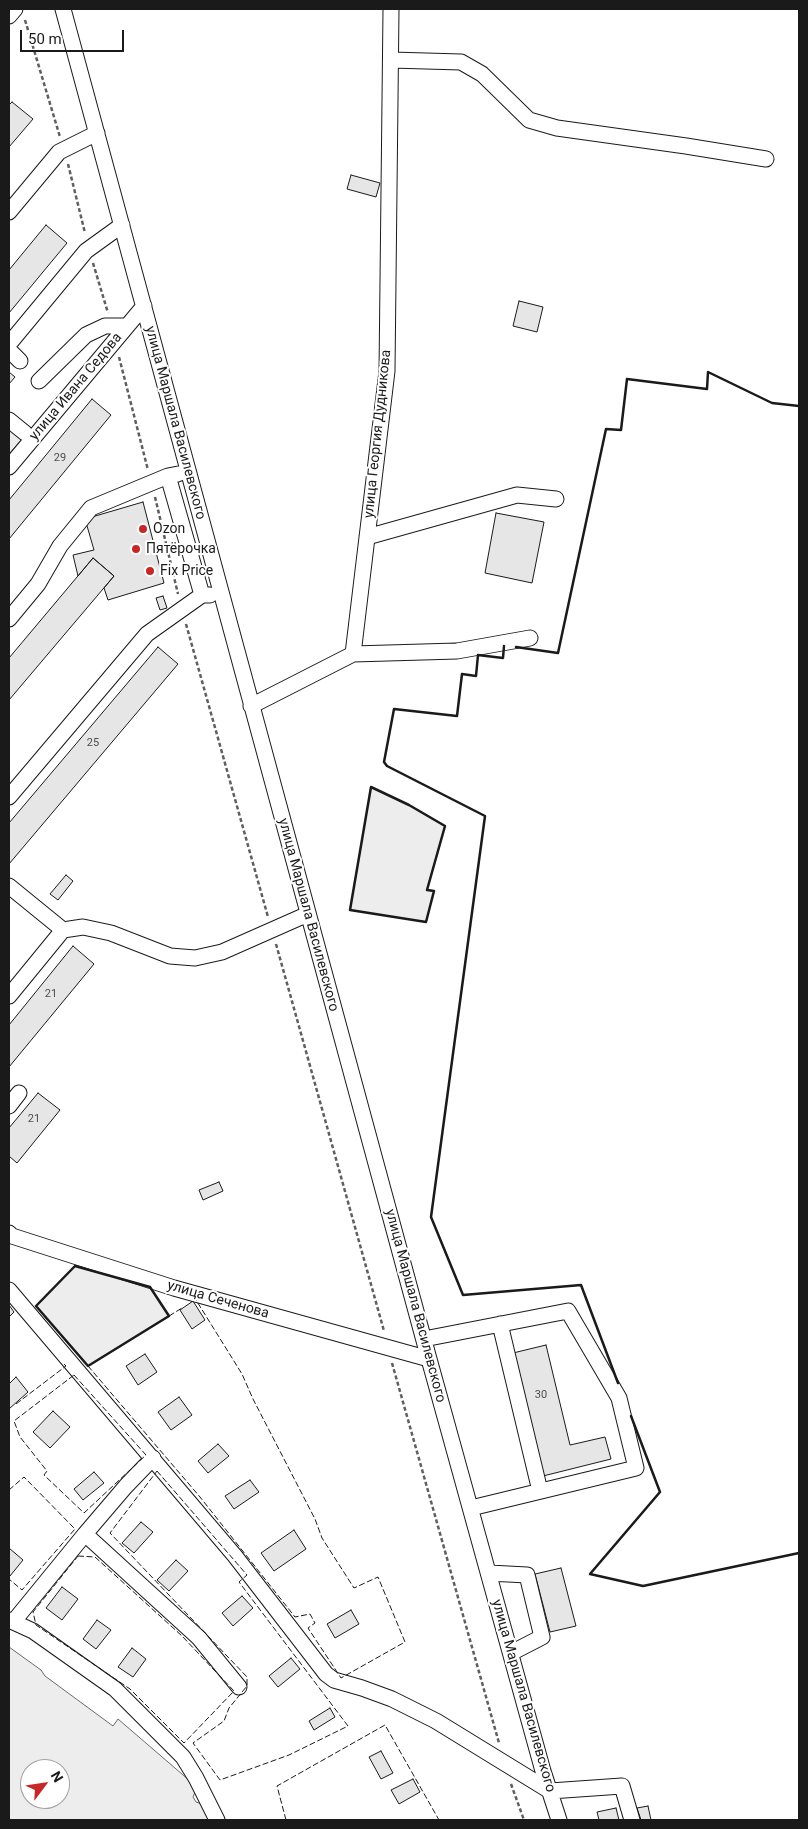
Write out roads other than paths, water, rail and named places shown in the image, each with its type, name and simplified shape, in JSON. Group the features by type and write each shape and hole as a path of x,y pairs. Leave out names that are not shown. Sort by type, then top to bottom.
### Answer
{"street":[{"path":"9,16 15,9"},
{"name":"улица Маршала Василевского","path":"63,9 424,1339 559,1820"},
{"name":"улица Георгия Дудникова","path":"353,654 387,371 391,9"},
{"path":"390,60 461,62 482,74 529,120 557,128 686,146 766,160"},
{"path":"9,212 59,152 97,133"},
{"path":"9,344 86,251 122,225"},
{"name":"улица Ивана Седова","path":"9,467 144,306"},
{"path":"39,381 86,335 105,326 127,326"},
{"path":"9,350 20,361"},
{"path":"9,420 25,433"},
{"path":"9,619 38,584 60,546 91,508 168,476 188,471"},
{"path":"168,476 202,595"},
{"path":"367,537 517,496 556,499"},
{"path":"9,797 147,634 202,595 222,596"},
{"path":"251,706 353,654 458,651 530,638"},
{"path":"9,886 62,930"},
{"path":"9,996 62,930 83,927 111,933 170,956 195,958 222,952 308,914"},
{"path":"9,1106 19,1093"},
{"name":"улица Сеченова","path":"9,1233 12,1236 174,1288 430,1359"},
{"path":"9,1290 235,1556 326,1674 334,1680 392,1699 436,1721 550,1791 622,1786 632,1820"},
{"path":"424,1339 568,1311 619,1398 636,1468 471,1508"},
{"path":"500,1324 540,1491"},
{"path":"153,1458 126,1486 12,1621 34,1631 115,1689 183,1757 196,1778 216,1820"},
{"path":"85,1534 199,1638 239,1687"},
{"path":"489,1573 527,1575 542,1638 511,1653"}],"place":[{"name":"Ozon","path":"143,529"},
{"name":"Пятёрочка","path":"136,549"},
{"name":"Fix Price","path":"150,571"}]}
